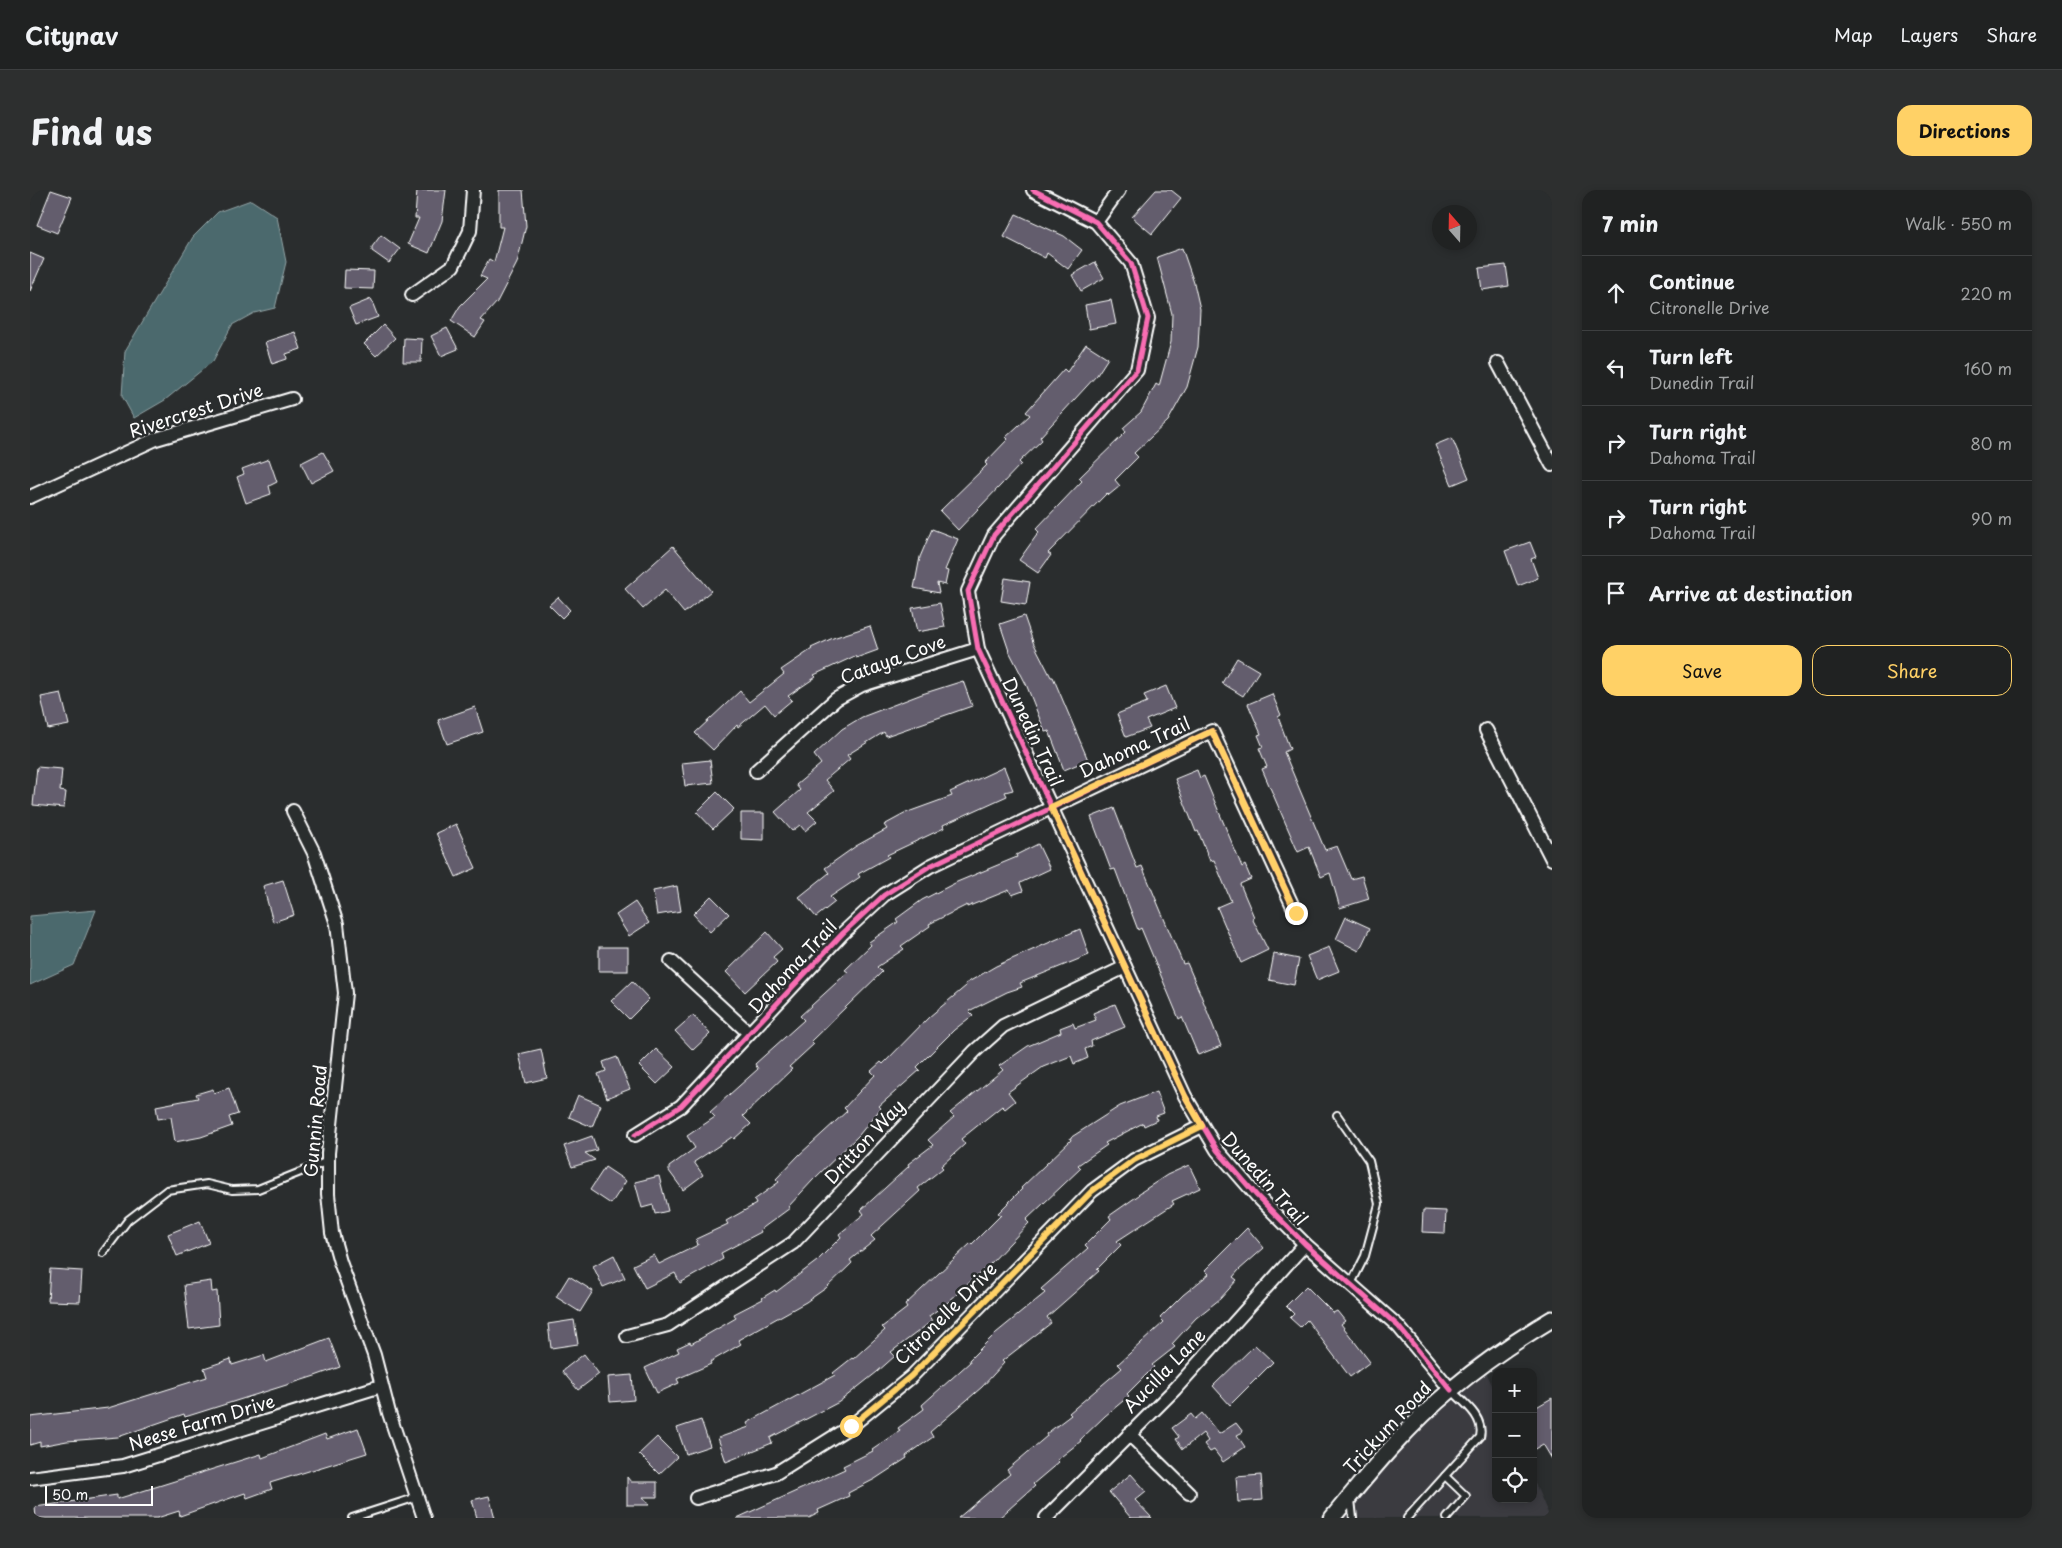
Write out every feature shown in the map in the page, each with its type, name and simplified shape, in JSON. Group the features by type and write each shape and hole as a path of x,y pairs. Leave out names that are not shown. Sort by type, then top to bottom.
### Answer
{"street":[{"path":"412,295 452,266 470,231 473,190"},
{"name":"Dunedin Trail","path":"1033,190 1096,222 1131,263 1148,318 1136,370 994,534 968,591 978,649 1185,1096 1217,1150 1257,1196 1305,1244 1398,1326 1451,1390"},
{"path":"1096,222 1119,190"},
{"path":"1498,364 1552,466"},
{"name":"Rivercrest Drive","path":"30,497 156,439 292,399"},
{"name":"Cataya Cove","path":"756,771 836,699 862,686 978,649"},
{"path":"1486,730 1552,858"},
{"name":"Dahoma Trail","path":"635,1135 681,1106 843,933 884,895 930,866 1212,731 1296,913"},
{"name":"Gunnin Road","path":"294,811 314,854 337,924 345,992 330,1115 328,1161 332,1233 340,1262 374,1355 381,1386 424,1518"},
{"path":"671,961 749,1033"},
{"name":"Dritton Way","path":"627,1336 668,1325 793,1243 975,1051 1003,1026 1125,967"},
{"name":"Citronelle Drive","path":"696,1498 776,1473 851,1426 911,1376 1092,1191 1134,1160 1202,1126"},
{"name":"Aucilla Lane","path":"1046,1518 1175,1389 1305,1244"},
{"name":"Trickum Road","path":"1332,1518 1417,1422 1451,1390 1496,1354 1552,1319"},
{"name":"Neese Farm Drive","path":"30,1478 123,1466 381,1386"},
{"path":"1129,1434 1189,1493"}],"lane":[{"path":"1337,1115 1370,1161 1379,1204 1365,1256 1351,1284"},
{"path":"104,1253 128,1220 167,1190 207,1184 232,1190 258,1189 328,1161"},
{"path":"1407,1518 1480,1436 1482,1429 1471,1409 1451,1390"},
{"path":"1445,1476 1466,1496 1447,1518"},
{"path":"1351,1495 1353,1518"},
{"path":"352,1518 417,1497"}],"shaded area":[{"path":"1478,1354 1492,1385 1492,1503 1537,1503 1537,1488 1550,1518 1328,1518 1413,1413"}],"water":[{"path":"251,200 277,217 286,262 275,308 254,313 232,325 213,361 165,400 134,418 122,396 125,351 193,237 218,212"},
{"path":"96,910 74,965 30,985 30,916"}],"building":[{"path":"51,190 72,197 57,233 37,225"},
{"path":"417,190 446,190 442,221 429,253 408,244 419,218 415,218"},
{"path":"499,190 523,190 526,226 517,263 497,302 481,320 485,322 475,337 451,321 460,306 487,279 480,276 489,259 494,262 503,227 499,227"},
{"path":"1156,190 1171,190 1181,198 1152,234 1132,217"},
{"path":"1016,214 1064,236 1082,250 1068,269 1047,253 1045,258 1004,237"},
{"path":"381,235 400,249 389,263 372,251 372,247"},
{"path":"1182,248 1194,283 1200,309 1198,347 1187,387 1168,421 1134,453 1138,457 1115,480 1120,486 1109,495 1107,493 1048,553 1051,555 1038,573 1019,560 1039,532 1036,529 1082,481 1079,478 1126,432 1123,428 1141,412 1156,384 1159,386 1171,342 1172,314 1157,257"},
{"path":"30,253 44,259 30,291"},
{"path":"1095,262 1104,278 1081,291 1072,275"},
{"path":"1506,265 1509,286 1482,290 1479,268"},
{"path":"345,270 374,271 373,289 344,288"},
{"path":"371,299 378,317 356,325 349,308"},
{"path":"1111,300 1116,324 1089,329 1085,305"},
{"path":"383,325 395,338 376,356 364,344"},
{"path":"447,328 458,349 441,356 431,336"},
{"path":"295,332 301,349 286,354 287,359 272,364 265,342"},
{"path":"404,338 422,339 421,362 403,362"},
{"path":"1086,344 1108,358 1097,375 1040,437 1042,440 1019,462 1021,464 958,530 940,511 987,465 985,463 1008,439 1006,437 1030,415 1026,412 1064,369 1067,372"},
{"path":"1452,438 1469,478 1452,485 1435,445"},
{"path":"323,452 334,471 311,483 301,463"},
{"path":"269,459 277,482 269,486 271,494 246,503 237,477 244,474 242,469"},
{"path":"932,529 958,539 945,570 948,571 945,585 937,583 939,593 914,588 920,557"},
{"path":"1530,542 1536,557 1531,559 1538,578 1518,586 1505,551"},
{"path":"673,546 711,591 684,613 665,590 643,609 625,589"},
{"path":"1005,578 1030,582 1026,605 1001,601"},
{"path":"558,597 570,610 562,618 549,605"},
{"path":"940,603 945,627 917,632 912,608"},
{"path":"1024,616 1033,642 1051,677 1053,677 1088,760 1064,770 1049,731 1045,732 1026,684 1009,651 1000,624"},
{"path":"870,626 878,650 856,658 855,656 814,675 816,677 788,696 792,700 774,715 765,704 738,727 737,725 713,750 695,733 740,691 749,702 784,674 781,670 811,648 833,638"},
{"path":"1237,658 1259,671 1243,696 1222,683"},
{"path":"963,681 972,706 886,736 884,732 847,755 850,759 825,780 834,791 808,812 817,821 805,831 800,825 792,831 775,812 800,790 796,785 821,764 814,755 842,729 862,717 922,694"},
{"path":"1166,686 1175,708 1146,720 1150,728 1126,737 1117,714 1147,702 1144,695"},
{"path":"61,693 69,725 48,729 41,697"},
{"path":"1272,694 1281,715 1278,717 1290,749 1284,752 1325,850 1337,846 1351,879 1362,876 1369,899 1340,908 1330,873 1321,877 1309,847 1298,852 1262,769 1267,767 1259,748 1263,747 1258,735 1261,734 1248,704"},
{"path":"475,707 483,732 447,744 438,720"},
{"path":"710,760 713,783 685,786 682,763"},
{"path":"37,767 62,769 60,791 66,792 64,808 33,805"},
{"path":"1004,767 1013,790 1005,792 1007,796 943,825 944,828 887,855 889,857 858,874 860,877 830,897 835,902 816,917 799,897 829,873 825,868 856,846 887,829 884,825 908,812 952,796 950,792"},
{"path":"1197,770 1200,778 1204,776 1242,867 1245,865 1251,879 1240,884 1254,917 1252,918 1268,950 1241,963 1217,907 1231,901 1214,860 1210,861 1198,831 1196,832 1175,779"},
{"path":"717,792 734,809 713,829 697,812"},
{"path":"1114,808 1137,868 1142,866 1183,964 1187,963 1221,1046 1198,1055 1182,1017 1179,1019 1141,928 1138,930 1115,869 1111,870 1091,817"},
{"path":"741,813 764,813 764,840 741,839"},
{"path":"456,824 476,868 456,877 436,833"},
{"path":"1038,844 1050,869 1020,883 1023,891 1012,895 1009,890 967,907 967,905 929,924 930,926 901,946 904,949 877,967 882,972 811,1041 814,1044 789,1067 792,1069 743,1116 751,1124 734,1139 732,1137 694,1162 703,1175 683,1190 669,1171 669,1167 695,1148 687,1136 715,1117 710,1112 758,1069 755,1064 804,1020 800,1016 848,972 845,970 871,945 869,942 898,922 896,919 922,900 957,882 1017,857 1016,855"},
{"path":"283,880 294,915 273,922 263,886"},
{"path":"677,886 681,911 657,915 653,891"},
{"path":"711,896 729,914 710,932 693,914"},
{"path":"635,902 649,923 629,936 616,915"},
{"path":"1346,917 1370,928 1359,951 1336,939"},
{"path":"1080,929 1089,955 1020,983 1022,987 1007,992 969,1011 973,1015 954,1030 917,1067 920,1070 879,1106 881,1108 859,1135 813,1180 788,1207 790,1208 760,1230 761,1232 721,1253 723,1259 680,1283 675,1273 645,1288 633,1265 654,1255 659,1264 698,1245 696,1239 728,1224 726,1221 756,1204 754,1200 779,1182 776,1179 847,1111 844,1108 875,1075 871,1071 881,1062 883,1064 929,1017 966,986 965,984 996,966"},
{"path":"767,932 782,949 773,957 777,962 745,992 726,972"},
{"path":"599,947 628,947 628,971 599,971"},
{"path":"1329,947 1339,971 1317,980 1307,956"},
{"path":"1274,954 1299,959 1294,985 1269,980"},
{"path":"632,981 649,999 629,1019 611,1001"},
{"path":"1115,1004 1125,1027 1091,1041 1092,1046 1085,1049 1088,1058 1074,1064 1071,1056 1043,1067 1008,1092 1015,1101 1005,1109 1002,1106 961,1139 965,1144 941,1166 943,1168 918,1188 920,1191 871,1236 875,1240 850,1260 852,1263 826,1288 806,1302 738,1340 741,1344 710,1362 711,1364 677,1379 679,1383 657,1393 645,1368 679,1352 677,1348 690,1342 691,1344 736,1318 734,1314 763,1299 775,1290 776,1292 817,1261 841,1237 839,1234 864,1214 861,1210 909,1166 908,1164 933,1145 928,1140 954,1117 950,1113 1003,1070 999,1066 1028,1046 1061,1032 1060,1028 1073,1023 1075,1028 1096,1020 1093,1013"},
{"path":"693,1015 710,1034 693,1050 675,1031"},
{"path":"541,1049 547,1078 526,1083 519,1054"},
{"path":"656,1049 675,1067 657,1084 639,1066"},
{"path":"617,1057 630,1089 607,1098 598,1074 606,1071 603,1062"},
{"path":"229,1088 238,1114 229,1117 232,1126 201,1137 175,1142 171,1117 158,1119 156,1106 198,1098 196,1094 213,1089 214,1093"},
{"path":"1156,1092 1164,1113 1156,1116 1157,1120 1144,1126 1143,1123 1105,1143 1107,1145 1078,1165 1081,1168 1026,1220 1029,1223 991,1263 947,1303 929,1316 932,1321 891,1352 895,1356 877,1372 839,1402 770,1438 772,1443 726,1462 718,1438 749,1427 747,1423 835,1375 833,1373 853,1359 885,1330 882,1327 907,1308 905,1305 1001,1215 998,1213 1071,1140 1070,1138 1120,1106"},
{"path":"578,1095 601,1105 592,1127 569,1117"},
{"path":"592,1136 597,1150 585,1153 595,1160 572,1167 564,1146"},
{"path":"1189,1165 1200,1188 1172,1201 1174,1204 1117,1241 1121,1245 1097,1269 1099,1271 1047,1317 1051,1323 1002,1361 1004,1363 982,1387 930,1432 933,1437 906,1456 907,1458 875,1479 848,1493 849,1496 818,1510 819,1513 809,1518 737,1518 845,1469 843,1466 873,1451 900,1431 898,1428 924,1409 922,1405 970,1362 969,1360 996,1333 1045,1293 1041,1289 1088,1248 1085,1245 1111,1219 1109,1216 1167,1175"},
{"path":"605,1167 626,1181 611,1204 590,1190"},
{"path":"659,1176 668,1211 655,1214 653,1205 642,1208 635,1182"},
{"path":"1423,1210 1446,1211 1445,1233 1422,1232"},
{"path":"200,1221 209,1243 177,1256 168,1234"},
{"path":"1247,1228 1264,1248 1239,1270 1233,1277 1237,1280 1220,1299 1196,1318 1172,1344 1175,1347 1152,1365 1154,1367 1127,1394 1129,1396 1105,1416 1081,1441 1057,1460 1059,1462 1033,1484 1035,1486 999,1518 958,1518 1010,1474 1007,1470 1047,1436 1046,1434 1071,1415 1069,1413 1122,1368 1118,1364 1164,1322 1160,1318 1183,1295 1209,1274 1205,1270"},
{"path":"614,1255 625,1278 603,1287 593,1266"},
{"path":"50,1269 82,1271 80,1302 48,1301"},
{"path":"569,1276 593,1291 580,1312 556,1297"},
{"path":"211,1281 212,1292 217,1291 219,1325 189,1329 184,1285"},
{"path":"1306,1286 1333,1313 1337,1311 1345,1321 1341,1324 1370,1362 1350,1377 1307,1320 1300,1327 1290,1318 1294,1314 1286,1306"},
{"path":"574,1320 578,1344 551,1348 548,1324"},
{"path":"329,1338 340,1367 315,1376 185,1417 184,1414 118,1437 67,1441 40,1446 40,1442 30,1445 30,1417 108,1408 207,1377 204,1368 231,1359 232,1365 264,1355 266,1362"},
{"path":"1255,1345 1273,1362 1230,1405 1213,1386"},
{"path":"584,1354 599,1374 578,1390 562,1371"},
{"path":"632,1375 634,1400 610,1402 608,1377"},
{"path":"1552,1398 1552,1459 1543,1444 1537,1448 1537,1407"},
{"path":"1202,1413 1219,1434 1236,1423 1243,1432 1237,1435 1245,1447 1223,1462 1214,1450 1210,1452 1204,1444 1208,1441 1203,1433 1183,1449 1176,1439 1179,1437 1172,1428 1191,1414 1195,1419"},
{"path":"701,1420 710,1446 686,1454 677,1428"},
{"path":"358,1428 367,1453 270,1483 272,1489 247,1498 245,1493 180,1516 179,1511 157,1518 36,1518 35,1507 117,1495 117,1499 261,1454 262,1458 325,1434 327,1439"},
{"path":"657,1437 677,1457 659,1474 639,1454"},
{"path":"1131,1474 1146,1491 1135,1500 1152,1518 1131,1518 1109,1492"},
{"path":"1261,1475 1263,1500 1238,1502 1236,1477"},
{"path":"627,1477 631,1482 657,1482 657,1497 643,1497 650,1505 627,1505"},
{"path":"489,1496 495,1518 477,1518 472,1500"}],"cycle path":[{"path":"1033,190 1096,222 1131,263 1148,318 1137,370 994,535 968,591 978,649 1185,1096 1217,1150 1257,1196 1305,1244 1398,1326 1451,1390"},
{"path":"635,1135 681,1106 843,933 884,895 930,866 1212,731 1296,913"}],"route":[{"path":"851,1426 911,1376 1092,1191 1134,1160 1202,1126 1185,1096 1051,807 1212,731 1296,913"}]}
